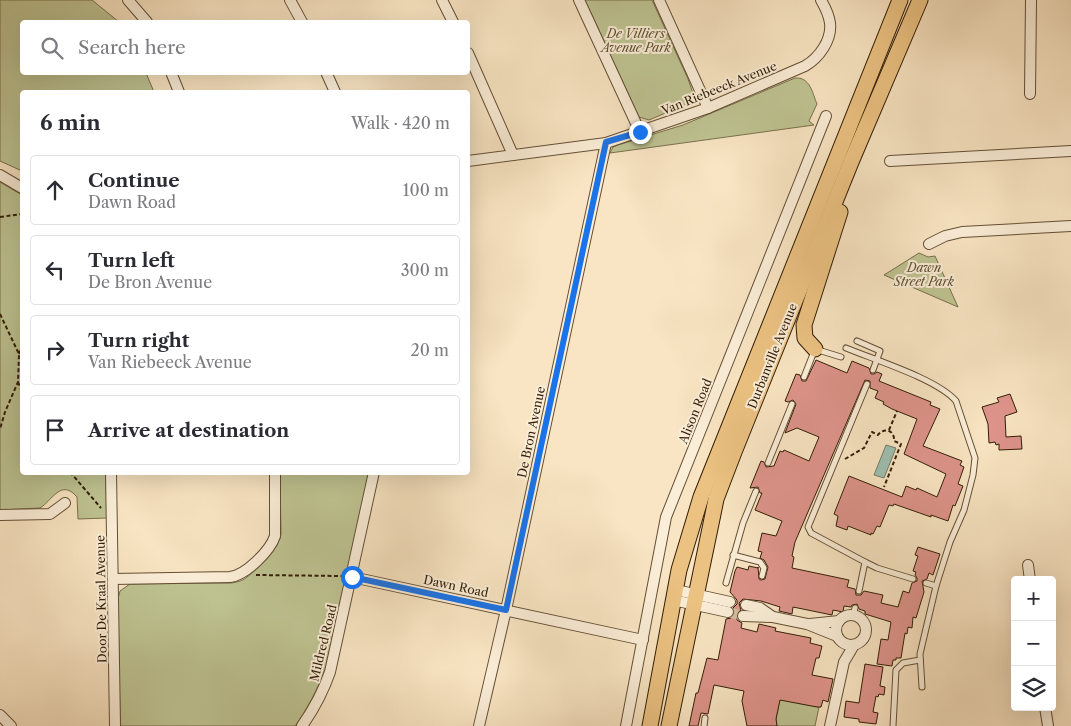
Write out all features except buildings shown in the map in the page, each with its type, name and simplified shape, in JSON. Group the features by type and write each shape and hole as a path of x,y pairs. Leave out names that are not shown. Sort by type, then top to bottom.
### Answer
{"main road":[{"name":"Durbanville Avenue","path":"650,726 675,595 690,530 701,497 900,0"},
{"name":"Durbanville Avenue","path":"669,726 716,499 851,162 920,0"},
{"path":"815,349 805,338 804,325 844,199 851,162"}],"street":[{"path":"128,0 145,20"},
{"path":"290,0 301,20"},
{"path":"442,0 452,20"},
{"path":"579,0 640,132"},
{"path":"659,0 708,108"},
{"name":"Van Riebeeck Avenue","path":"470,160 606,142 708,108 805,66 818,55 829,35 830,22 822,0"},
{"path":"1030,94 1031,0"},
{"path":"470,57 513,154"},
{"path":"172,75 178,90"},
{"path":"327,75 334,90"},
{"name":"Alison Road","path":"626,726 666,517 826,116"},
{"name":"De Bron Avenue","path":"479,726 506,610 606,142"},
{"path":"890,161 1071,151"},
{"path":"0,175 20,187"},
{"path":"929,244 945,236 962,232 1071,226"},
{"name":"Door De Kraal Avenue","path":"111,475 115,726"},
{"path":"113,579 230,577 247,570 271,546 275,536 275,475"},
{"name":"Mildred Road","path":"302,726 324,688 340,631 373,475"},
{"path":"0,515 50,514 65,503"},
{"path":"1028,565 1029,576"},
{"name":"Dawn Road","path":"352,577 643,640"},
{"path":"675,595 730,602"},
{"path":"695,599 728,612"},
{"path":"750,607 773,617 807,624 839,638 849,645 854,645"},
{"path":"830,726 844,662 854,645 863,639 866,630 862,620 854,612 839,621 836,631 844,662"},
{"path":"807,624 839,621"},
{"path":"1046,711 1048,726"},
{"path":"0,715 10,726"}],"lane":[{"path":"857,341 880,351 872,370"},
{"path":"846,348 927,380 953,397 975,458 967,501 950,542 936,586 920,660 922,687"},
{"path":"804,377 815,349 840,357"},
{"path":"866,384 808,530 811,534 877,568 913,579"},
{"path":"768,463 792,404"},
{"path":"726,583 743,523 756,491"},
{"path":"733,556 760,562 764,568 762,576"},
{"path":"859,591 865,562"},
{"path":"926,582 936,586"},
{"path":"893,726 896,670 903,663 920,660"},
{"path":"704,726 705,718"}],"path":[{"path":"0,217 20,214"},
{"path":"0,314 19,354 18,382 0,429"},
{"path":"18,382 20,387"},
{"path":"889,430 897,411"},
{"path":"836,459 843,462 849,456 860,451 867,444 872,432 878,435 882,430 889,430 894,435 894,441 901,444 884,487"},
{"path":"73,475 112,520"},
{"path":"238,575 352,577"}],"green space":[{"path":"0,0 92,0 117,20 20,20 20,75 147,75 153,90 20,90 20,170 0,161"},
{"name":"De Villiers Avenue Park","path":"585,0 652,0 688,79 694,96 692,102 649,120 639,117"},
{"path":"795,78 804,80 812,90 817,104 809,121 814,125 610,153 613,147 683,125"},
{"path":"0,182 20,194 20,475 106,475 107,518 78,519 77,497 66,490 61,490 40,508 0,510"},
{"name":"Dawn Street Park","path":"919,253 928,257 935,256 958,307 884,275"},
{"path":"280,475 369,475 326,667 316,690 295,726 120,726 118,599 120,591 130,584 232,583 240,581 256,569 267,557 277,545 281,534"},
{"path":"780,699 819,707 815,726 777,726 776,719"}],"shaded area":[{"path":"886,445 896,448 884,478 874,475"}],"tunnel":[{"path":"728,612 743,616"}],"route":[{"path":"352,577 506,610 606,142 640,132"}]}
